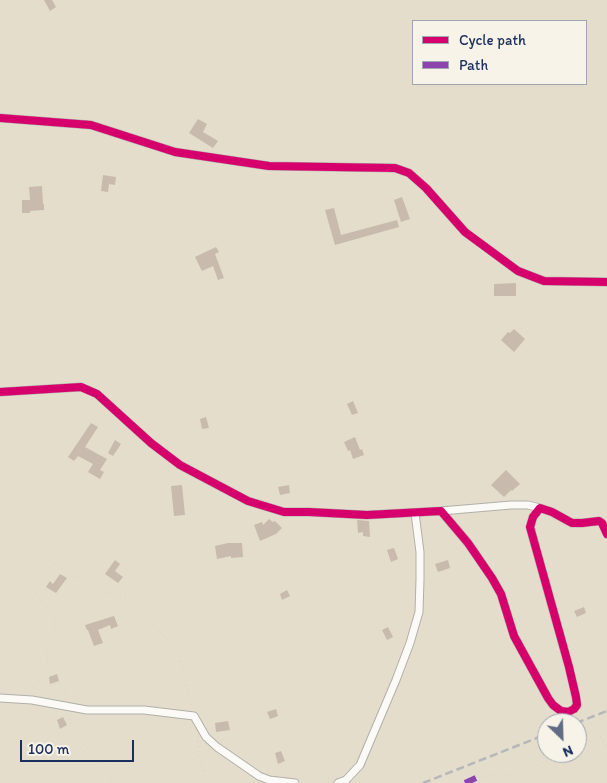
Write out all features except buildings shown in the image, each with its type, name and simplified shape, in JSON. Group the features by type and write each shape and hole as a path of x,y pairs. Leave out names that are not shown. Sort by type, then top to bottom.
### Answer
{"street":[{"path":"0,118 91,125 175,152 269,166 395,168 409,173 426,188 465,232 518,271 544,280 607,282"},
{"path":"0,392 81,387 97,394 151,443 180,465 248,501 284,512 367,515 441,512 528,505 552,512 572,523 599,520 602,522 607,534"},
{"path":"441,512 468,543 492,578 501,594 514,636 548,698 561,711 568,712 577,705 575,690 530,527 533,516 540,508"},
{"path":"338,783 346,780 360,765 396,680 419,612 420,552 415,513"},
{"path":"0,698 32,700 87,710 144,710 194,716 206,737 246,768 270,780 295,783"}],"path":[{"path":"112,783 110,772 88,750 74,730 62,706 67,690 64,683 46,686 39,683 42,671 48,660 45,650 55,636 54,627 56,620 31,584 53,564 106,592 128,599 138,605 150,622 168,640 177,654 194,716"},
{"path":"587,743 607,734"},
{"path":"196,735 206,783"},
{"path":"600,737 607,746"},
{"path":"480,783 476,778 524,772 543,763"}],"railway":[{"path":"587,719 607,711"},
{"path":"423,783 537,738"}],"marked path":[{"path":"465,783 476,778"}],"cycle path":[{"path":"0,118 91,125 175,152 269,166 395,168 409,173 426,188 465,232 518,271 544,281 607,282"},
{"path":"0,392 81,387 97,394 151,443 180,465 248,501 284,512 367,515 441,511 468,543 492,578 501,594 514,636 548,698 561,711 568,712 574,709 577,705 576,697 530,527 533,517 540,508 572,523 599,521 602,523 607,534"}]}
